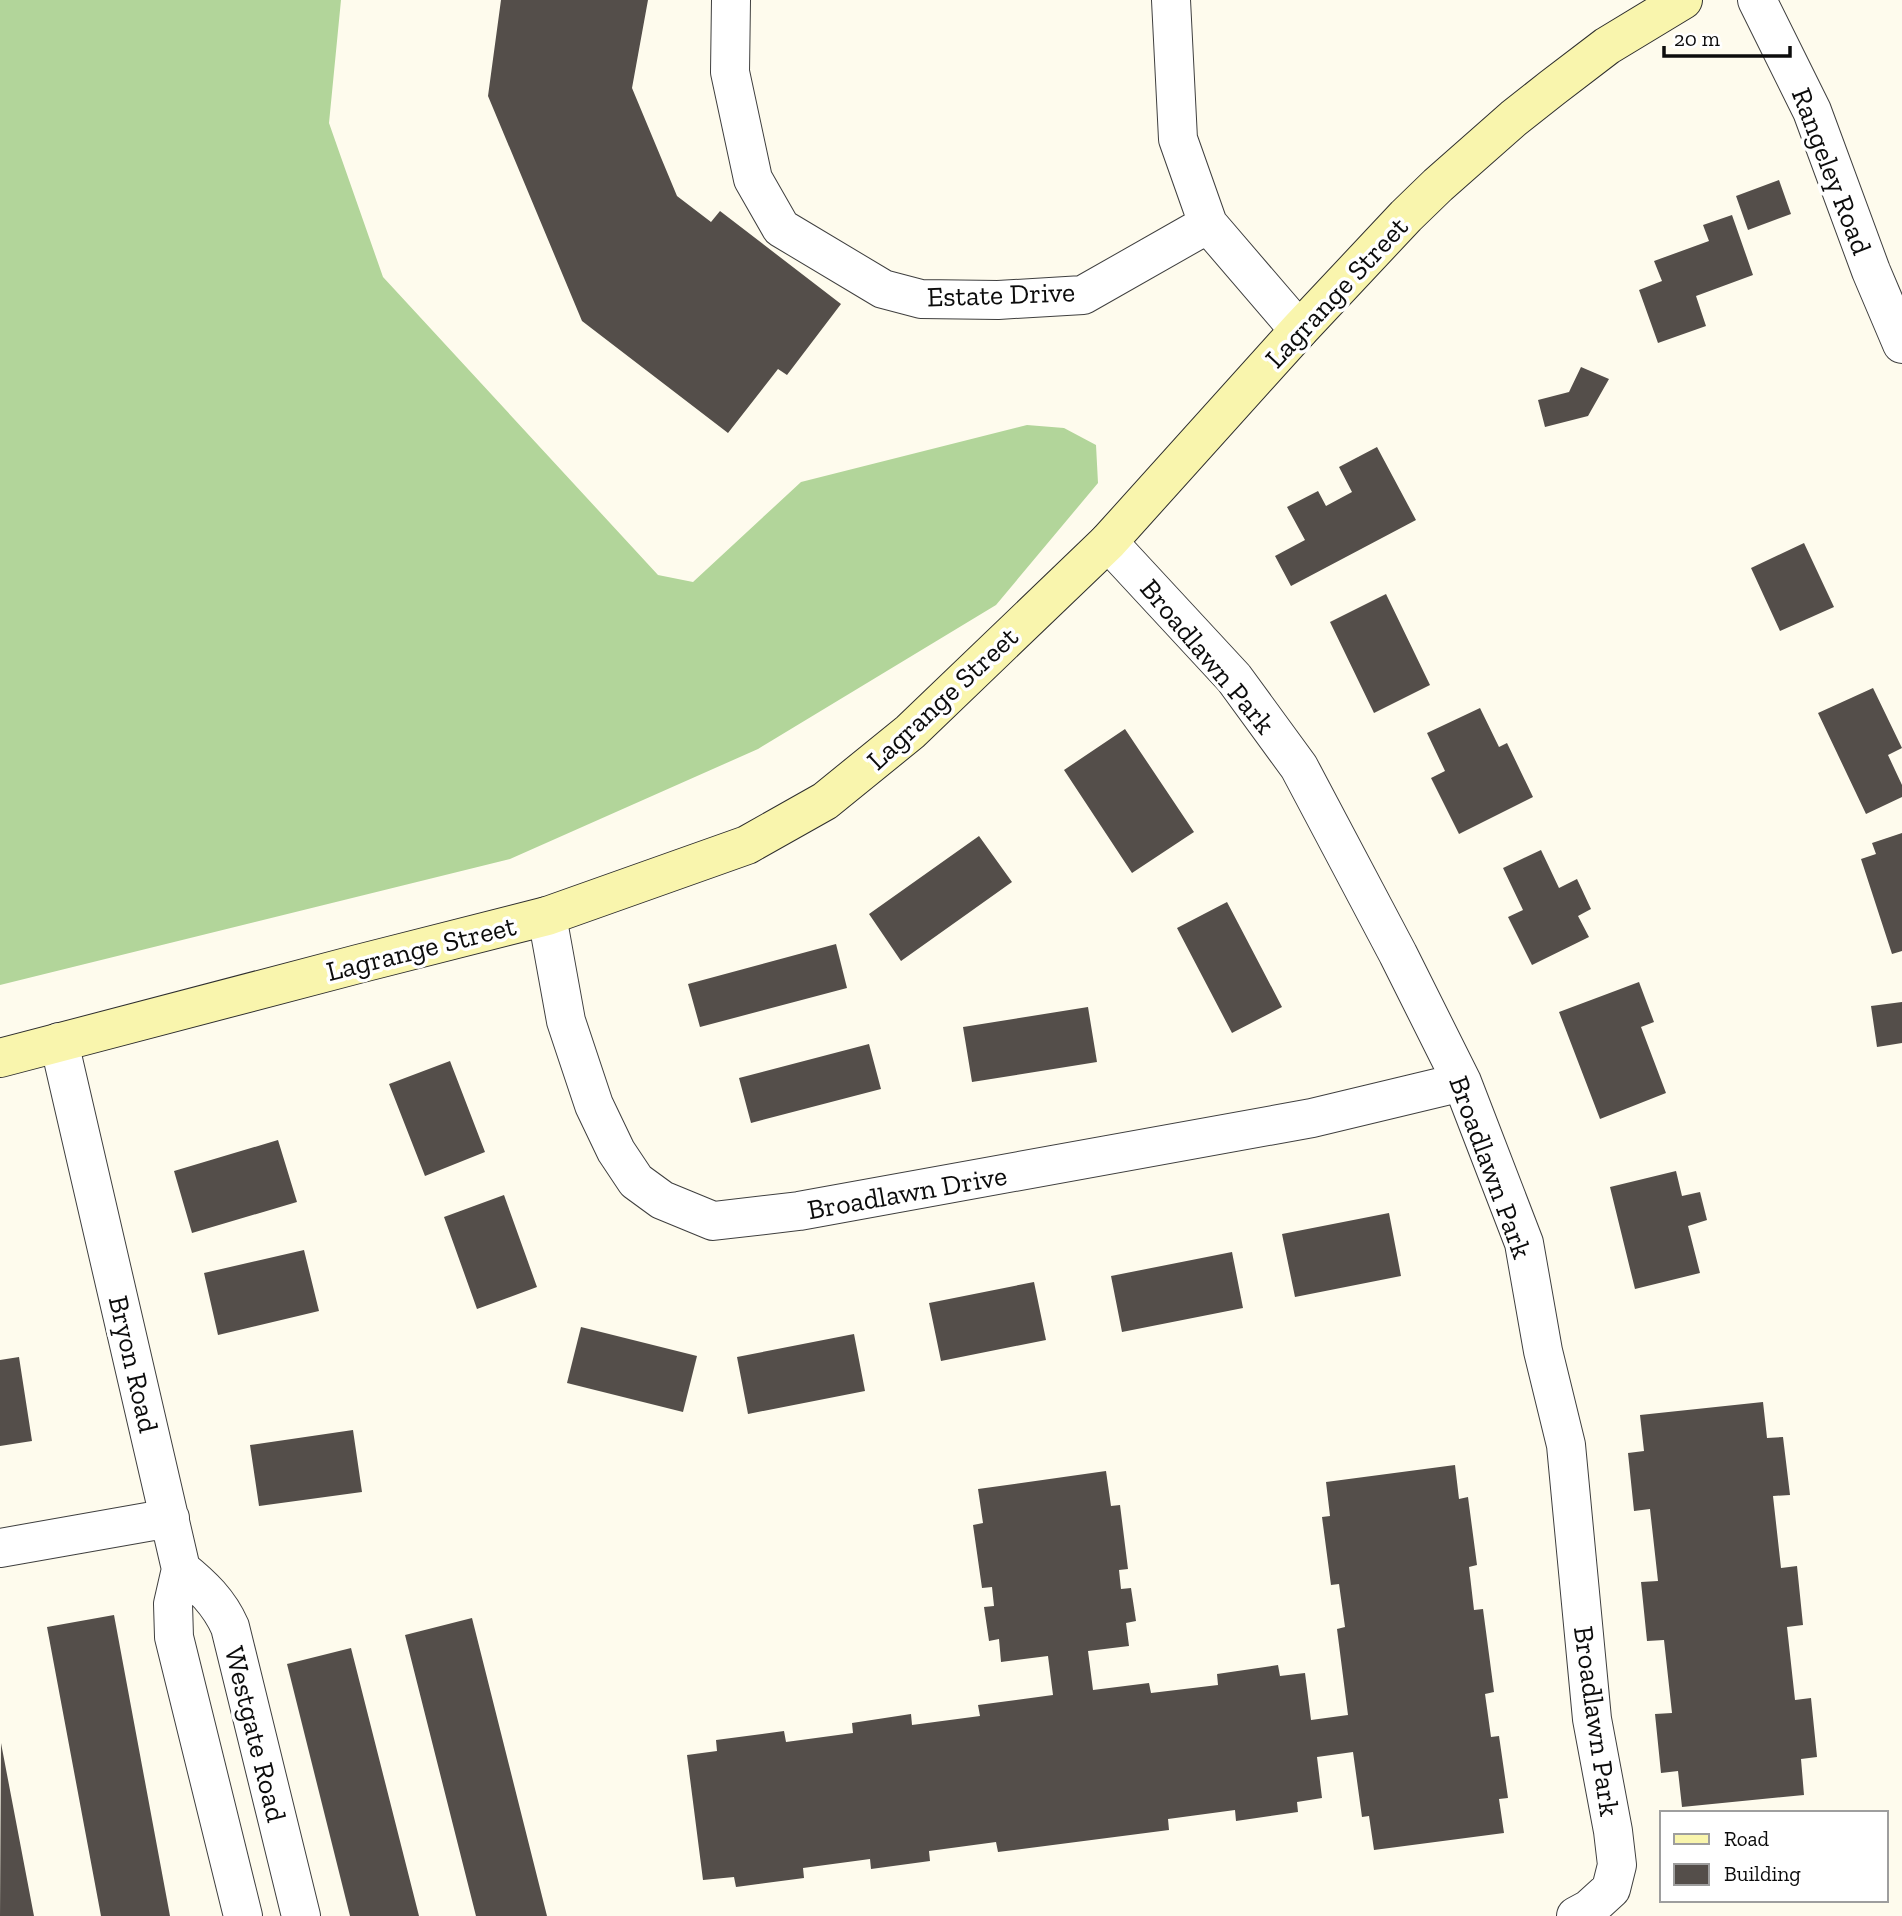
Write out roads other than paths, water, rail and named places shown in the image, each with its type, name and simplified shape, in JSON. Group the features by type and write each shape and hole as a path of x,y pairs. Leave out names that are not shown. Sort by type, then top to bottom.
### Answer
{"main road":[{"name":"Lagrange Street","path":"0,1058 547,916 747,845 825,802 910,732 1108,542 1299,330 1438,184 1514,118 1606,46 1683,0"}],"street":[{"name":"Estate Drive","path":"731,0 730,72 753,179 781,228 883,289 921,299 998,300 1083,295 1208,224"},
{"path":"1171,0 1178,139 1208,224 1299,330"},
{"name":"Rangeley Road","path":"1756,0 1812,111 1871,271 1902,344"},
{"name":"Broadlawn Park","path":"1108,542 1234,678 1299,767 1462,1082 1524,1243 1543,1352 1566,1446 1592,1719 1617,1865 1611,1889 1589,1909 1576,1916"},
{"name":"Broadlawn Drive","path":"547,916 566,1021 594,1105 616,1151 636,1181 662,1200 713,1221 799,1211 1312,1118 1462,1082"},
{"name":"Bryon Road","path":"59,1042 170,1518"},
{"path":"0,1548 170,1518"},
{"name":"Westgate Road","path":"170,1518 181,1569 173,1604 174,1637 243,1916"},
{"name":"Westgate Road","path":"181,1569 213,1598 230,1627 301,1916"}]}
